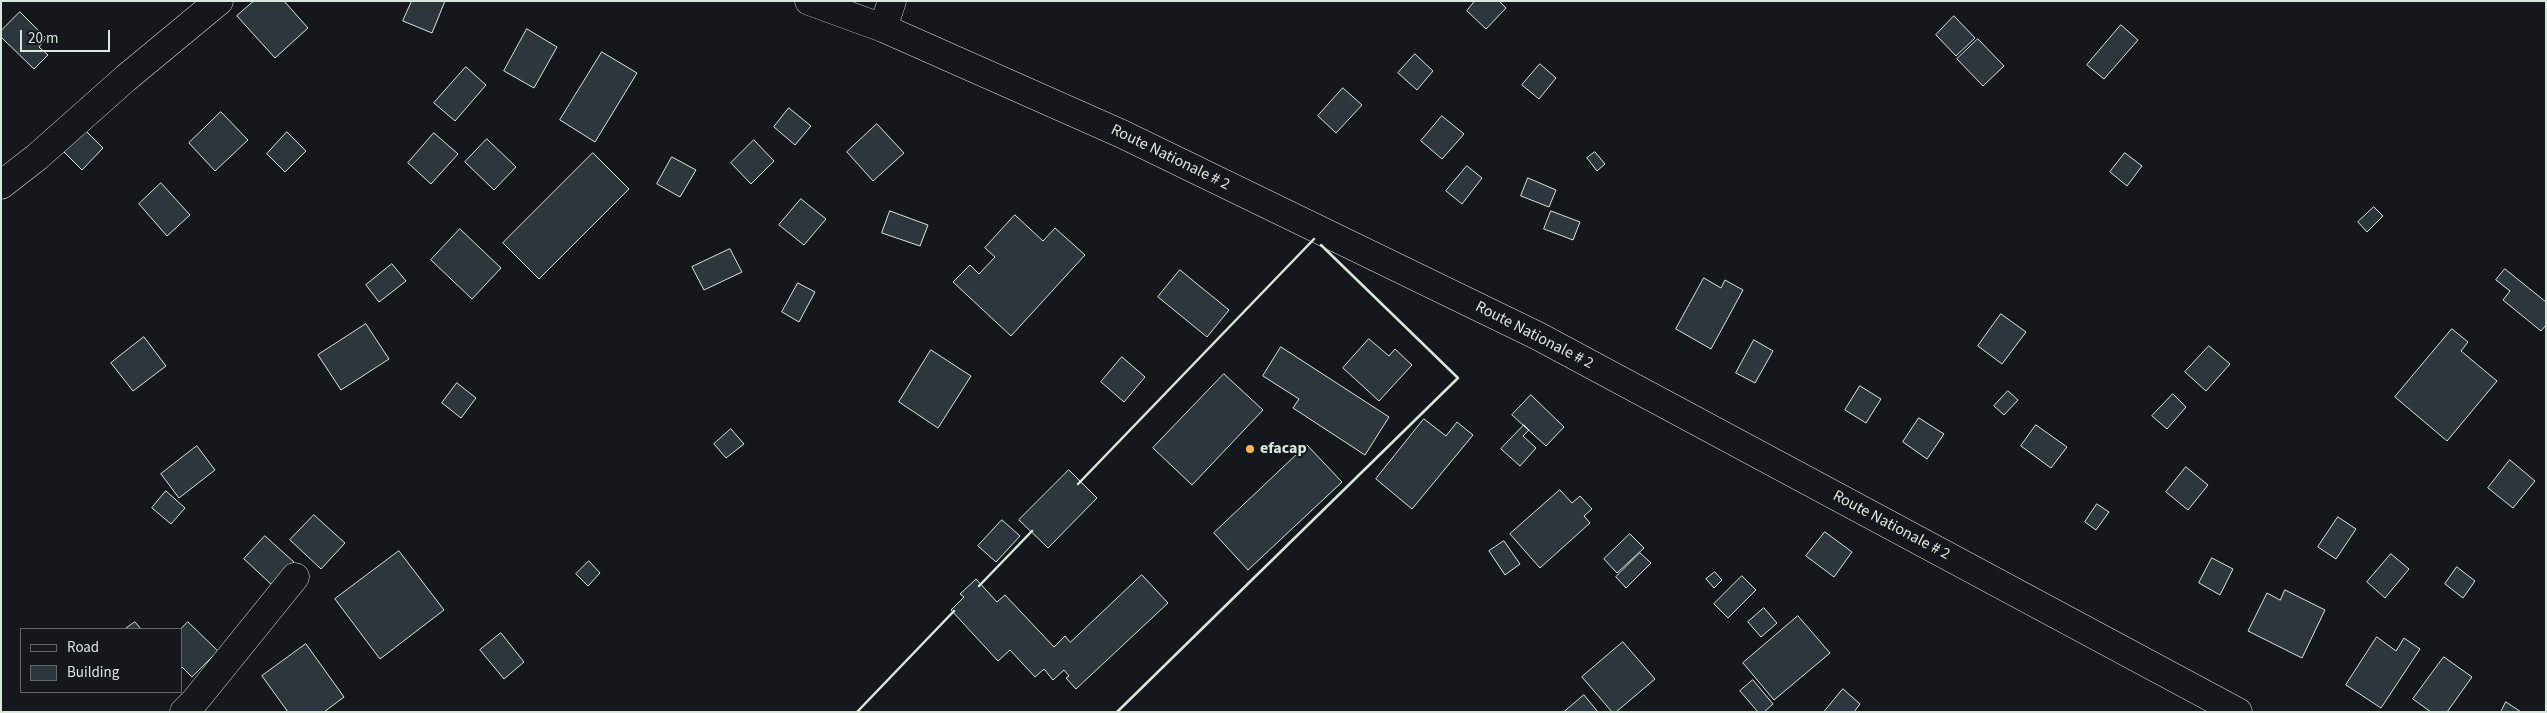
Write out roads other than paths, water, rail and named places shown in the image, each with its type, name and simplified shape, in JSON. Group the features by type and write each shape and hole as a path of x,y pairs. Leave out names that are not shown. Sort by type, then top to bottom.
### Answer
{"main road":[{"path":"1,185 37,157 126,78 219,1"},
{"name":"Route Nationale # 2","path":"809,1 884,28 1122,134 1538,336 2238,712"},
{"path":"884,28 892,1"},
{"path":"184,712 295,577"}],"place":[{"name":"efacap","path":"1250,449"}]}
